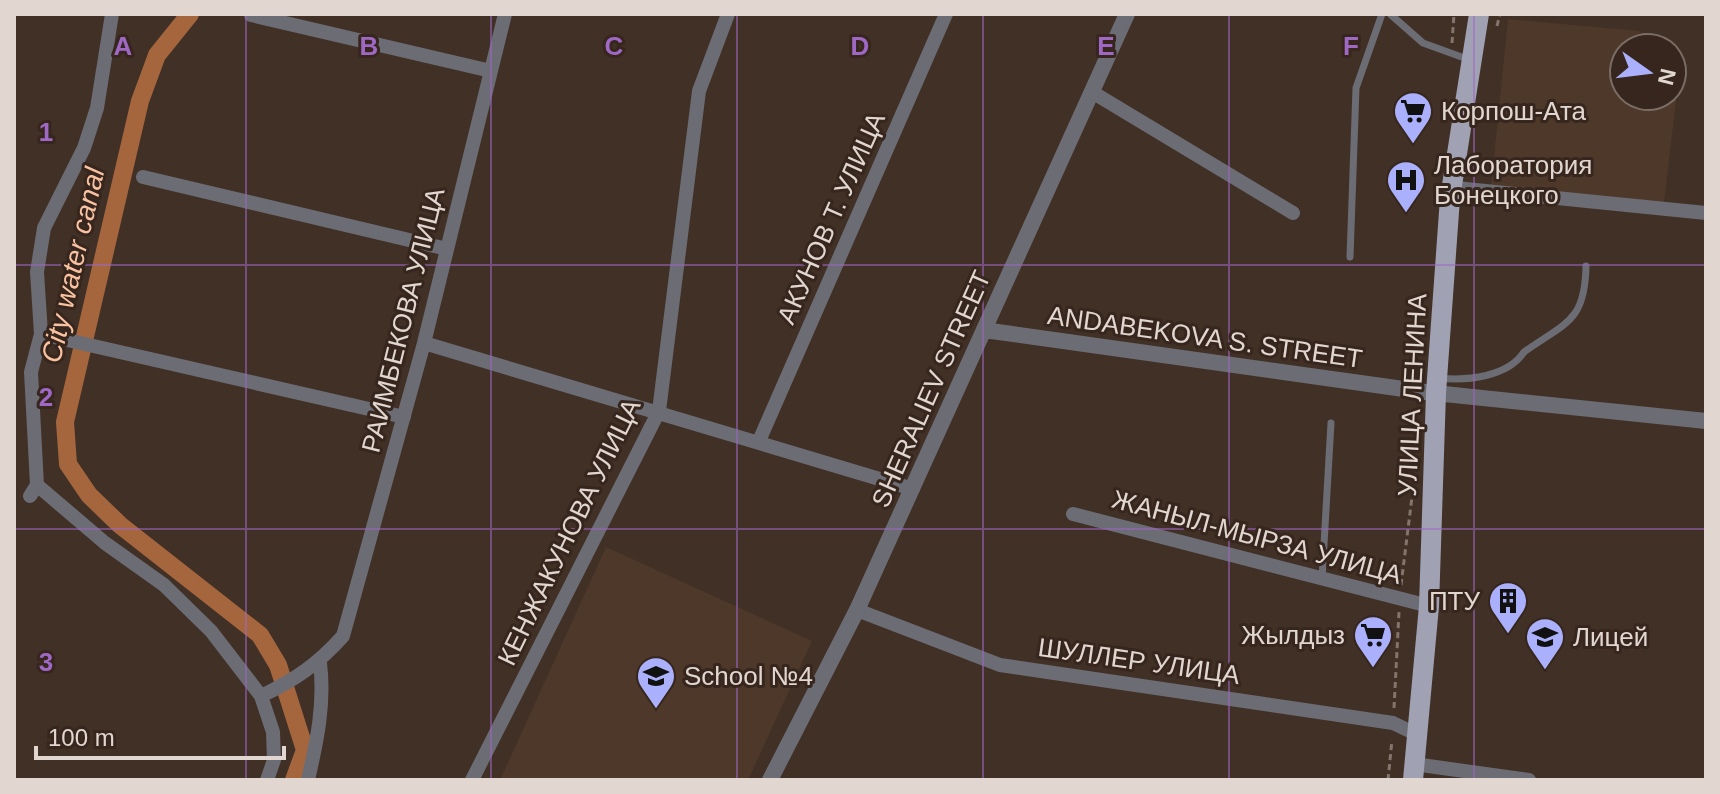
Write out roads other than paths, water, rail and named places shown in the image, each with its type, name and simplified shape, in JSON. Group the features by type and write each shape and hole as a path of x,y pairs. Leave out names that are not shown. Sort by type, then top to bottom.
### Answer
{"main road":[{"name":"УЛИЦА ЛЕНИНА","path":"1414,772 1429,606 1436,386 1450,198 1479,14"}],"street":[{"path":"112,14 97,108 88,135 44,228 37,272 41,334 31,372 34,490 164,585 211,631 261,696 273,732 274,760 267,780"},
{"name":"РАИМБЕКОВА УЛИЦА","path":"320,663 343,636 424,343 505,14"},
{"name":"КЕНЖАКУНОВА УЛИЦА","path":"472,780 659,411 699,91 728,14"},
{"name":"АКУНОВ Т. УЛИЦА","path":"759,441 946,14"},
{"name":"SHERALIEV STREET","path":"770,780 857,610 1127,14"},
{"path":"251,15 491,71"},
{"path":"1092,92 1293,213"},
{"path":"143,177 447,249"},
{"path":"1450,198 1456,188 1706,213"},
{"name":"ANDABEKOVA S. STREET","path":"984,330 1706,421"},
{"path":"41,334 404,417"},
{"path":"424,343 913,489"},
{"name":"ЖАНЫЛ-МЫРЗА УЛИЦА","path":"1073,514 1429,606"},
{"name":"ШУЛЛЕР УЛИЦА","path":"857,610 1000,665 1393,723 1418,735"},
{"path":"261,696 320,663 319,734 308,780"},
{"path":"1414,772 1529,780"}],"lane":[{"path":"1350,257 1356,88 1382,14"},
{"path":"1390,14 1423,43 1472,60"},
{"path":"1436,386 1501,373 1518,361 1524,352 1576,315 1585,296 1586,266"},
{"path":"1322,579 1331,423"}],"waterway":[{"name":"City water canal","path":"190,14 157,55 140,101 65,422 68,464 89,495 120,525 260,635 278,665 305,750 294,780"}],"place":[{"name":"Корпош-Ата","path":"1413,145"},
{"name":"Лаборатория Бонецкого","path":"1406,214"},
{"name":"ПТУ","path":"1508,635"},
{"name":"Жылдыз","path":"1373,669"},
{"name":"Лицей","path":"1545,671"},
{"name":"School №4","path":"656,710"}]}
